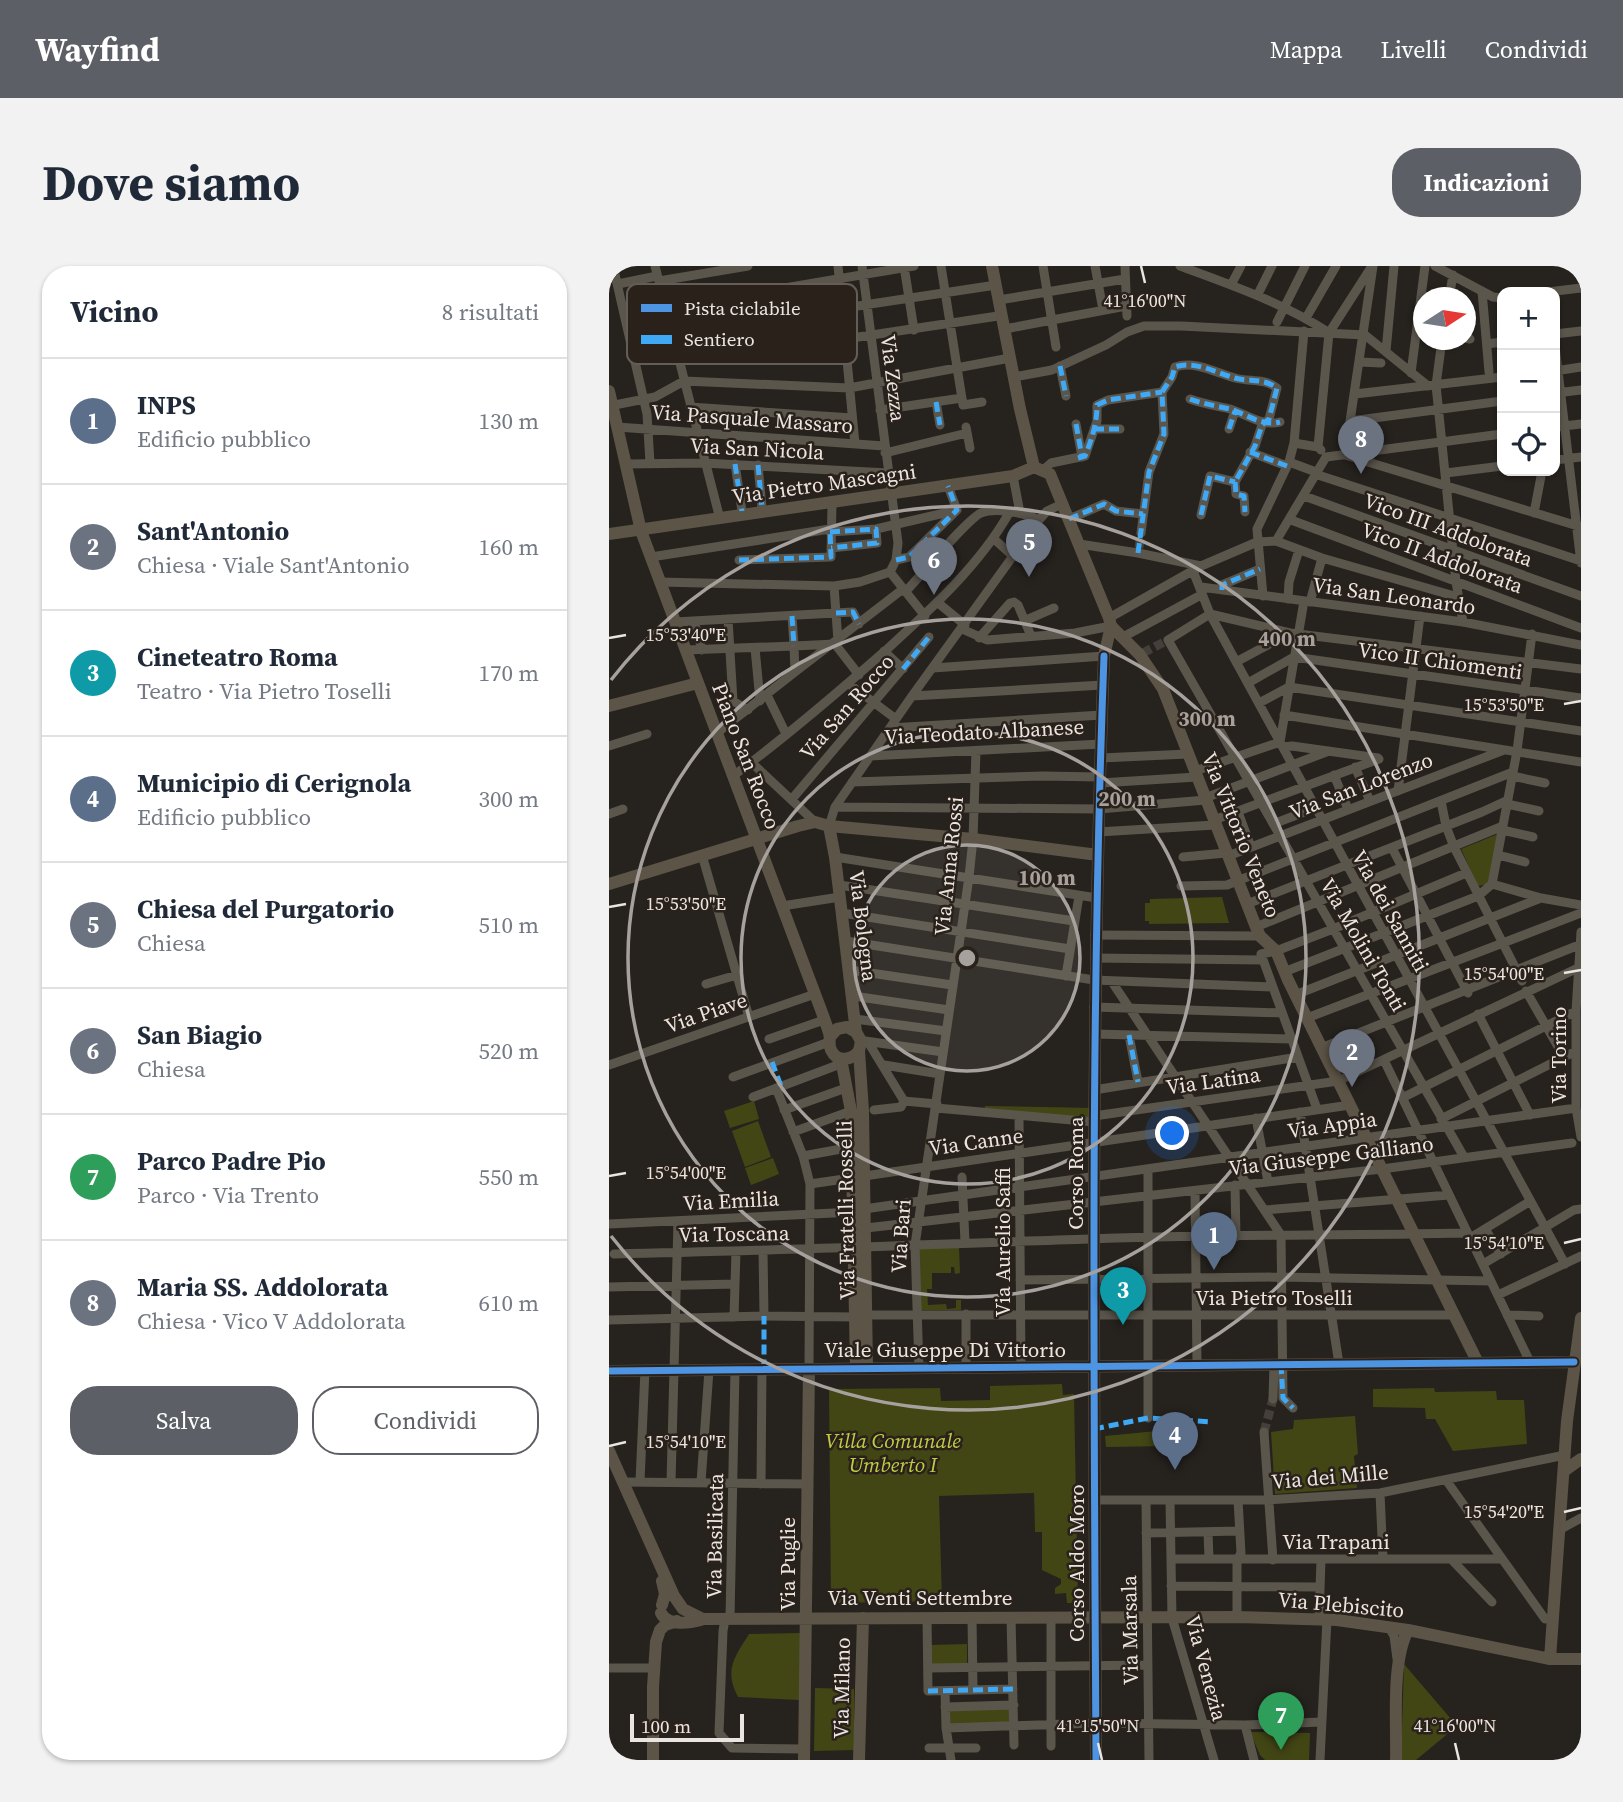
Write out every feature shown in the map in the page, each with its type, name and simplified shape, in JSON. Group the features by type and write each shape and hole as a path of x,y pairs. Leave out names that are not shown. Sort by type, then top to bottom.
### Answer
{"street":[{"path":"613,266 627,324"},
{"path":"618,284 657,274 748,266"},
{"path":"838,266 839,284"},
{"path":"941,266 963,401"},
{"path":"994,266 1030,458 1038,469 1050,474 1110,622"},
{"path":"1043,266 1056,347"},
{"path":"1095,266 1103,310"},
{"path":"1010,328 1103,310 1126,311 1125,266"},
{"path":"1180,266 1258,294 1329,332"},
{"path":"1231,285 1241,266"},
{"path":"1258,294 1272,266"},
{"path":"1277,322 1305,266"},
{"path":"1306,318 1336,266"},
{"path":"1318,447 1329,332 1373,266"},
{"path":"1345,454 1365,335 1373,266"},
{"path":"1386,351 1391,266"},
{"path":"1411,373 1425,266"},
{"path":"1435,266 1497,296"},
{"path":"814,284 839,280 862,271 908,267 914,330"},
{"name":"Via Zezza","path":"862,271 896,524 896,560"},
{"path":"1451,287 1454,275"},
{"path":"1005,299 1125,279"},
{"path":"857,308 996,285"},
{"path":"1560,291 1581,288"},
{"path":"1482,291 1489,372"},
{"path":"857,338 998,316"},
{"path":"1014,377 1052,370 1144,326 1365,335 1411,373 1432,385"},
{"path":"1263,596 1257,529 1288,464 1294,443 1304,331"},
{"path":"1560,333 1581,331"},
{"path":"1487,344 1497,343"},
{"path":"1440,350 1432,385 1443,442 1456,582 1463,622"},
{"path":"611,406 644,400 669,391 684,381 849,388 1010,358"},
{"path":"1360,362 1381,363"},
{"path":"636,364 648,428 650,463"},
{"path":"680,364 720,519"},
{"path":"847,364 855,444"},
{"path":"1141,533 1150,472 1164,434 1161,392 1178,365 1213,369 1235,378 1269,382 1277,388 1269,419 1265,422 1237,481 1236,494 1244,496 1245,512"},
{"path":"1060,366 1066,396"},
{"path":"1560,370 1581,367"},
{"path":"1355,394 1497,378"},
{"path":"1560,393 1581,390"},
{"name":"Piano San Rocco","path":"609,391 641,531 830,1040"},
{"path":"1038,469 1051,463 1085,456 1099,429 1097,405 1108,400 1161,392"},
{"path":"1190,399 1265,422 1280,422"},
{"path":"936,402 940,425"},
{"path":"880,410 936,402 982,402"},
{"path":"1351,421 1497,402"},
{"path":"690,407 852,418"},
{"path":"1229,429 1235,411"},
{"path":"1076,424 1080,457"},
{"path":"1250,452 1581,562 1579,526 1560,427 1581,424"},
{"name":"Via Pasquale Massaro","path":"617,427 855,444 885,450 967,430 970,448"},
{"path":"1099,429 1121,430"},
{"path":"1276,541 1291,520 1326,457 1497,435"},
{"path":"1294,443 1318,447 1326,457"},
{"path":"1345,454 1579,526"},
{"path":"1560,459 1581,457"},
{"name":"Via San Nicola","path":"626,464 735,464 888,473"},
{"path":"735,464 742,511"},
{"path":"758,465 762,508"},
{"path":"1446,473 1497,467"},
{"name":"Via Pietro Mascagni","path":"609,534 949,486 1013,476 1038,469"},
{"path":"1013,476 1020,513"},
{"path":"1201,514 1210,476 1237,481"},
{"path":"1534,513 1541,476"},
{"path":"949,486 957,510"},
{"name":"Vico III Addolorata","path":"1304,496 1581,596"},
{"path":"831,553 832,503"},
{"path":"822,824 1039,520 1047,511 1062,504"},
{"path":"1069,519 1104,504 1116,511 1143,514"},
{"path":"651,557 830,531 876,528 957,510"},
{"path":"660,582 834,586 860,582 890,572 896,560 909,557 957,510"},
{"path":"717,733 904,590 977,516 996,510 1020,513 1039,520"},
{"path":"733,776 849,684 925,616 994,540 1009,513"},
{"name":"Vico II Addolorata","path":"1291,520 1581,628"},
{"path":"739,559 831,553 877,542 876,528"},
{"path":"994,540 1014,556"},
{"path":"937,602 963,627 987,640 1075,633 1110,622 1197,569 1258,542 1276,541 1322,558 1458,597"},
{"path":"1079,544 1139,550 1197,569"},
{"path":"1288,599 1289,582 1299,550"},
{"path":"1281,744 1294,657 1294,633 1322,558"},
{"name":"Via dei Sanniti","path":"1197,569 1201,591 1210,614 1565,1264"},
{"path":"1221,590 1222,585 1260,569"},
{"path":"890,572 925,616"},
{"path":"834,586 837,643 859,675"},
{"name":"Via San Leonardo","path":"1201,591 1221,590 1463,622 1581,645"},
{"path":"1127,635 1201,591"},
{"path":"979,638 1014,602 1031,635"},
{"path":"1024,621 1054,608"},
{"path":"675,622 853,612 859,624"},
{"path":"1210,614 1294,633 1581,669"},
{"name":"Via Molini Tonti","path":"1210,614 1168,640 1464,1157"},
{"path":"792,615 795,673"},
{"path":"1398,791 1420,616"},
{"path":"728,619 733,701 748,710"},
{"path":"694,621 702,650"},
{"name":"Via Vittorio Veneto","path":"1110,622 1127,635 1163,690 1258,932 1276,951 1295,995 1478,1363"},
{"name":"Corso Roma","path":"1093,1366 1095,935 1104,656 1110,622"},
{"path":"1236,662 1294,633"},
{"path":"1286,976 1344,948 1478,896 1492,884 1517,751 1532,634"},
{"name":"Via San Rocco","path":"792,799 929,638"},
{"path":"686,650 837,643"},
{"path":"755,648 763,698 786,734"},
{"path":"884,651 903,669"},
{"path":"933,668 1104,656"},
{"path":"1248,683 1294,657"},
{"name":"Vico II Chiomenti","path":"1294,657 1581,698"},
{"path":"609,706 698,683"},
{"path":"849,684 896,719"},
{"path":"912,695 1103,685"},
{"path":"1259,703 1289,687 1581,731"},
{"path":"1268,720 1285,713 1581,762"},
{"path":"890,727 1102,715"},
{"path":"609,746 647,734"},
{"name":"Via Teodato Albanese","path":"870,755 1101,744"},
{"path":"852,782 974,778 1100,780 1196,774 1237,757 1281,744 1379,759 1214,822 1098,832"},
{"name":"Via San Lorenzo","path":"1183,857 1227,855 1251,847 1506,749"},
{"name":"Via Anna Rossi","path":"936,1106 969,877 976,751"},
{"path":"835,807 1099,809 1205,799 1329,751"},
{"path":"1101,758 1188,754"},
{"path":"752,763 822,824"},
{"path":"1355,767 1370,802"},
{"path":"1181,886 1227,885 1513,774 1545,783"},
{"path":"1334,775 1348,809"},
{"path":"1441,800 1446,826 1454,847 1522,981"},
{"path":"1247,904 1508,802 1539,811"},
{"name":"Via San Lorenzo","path":"1273,824 1315,808"},
{"path":"609,814 623,809"},
{"path":"1238,812 1251,847"},
{"path":"609,884 756,838 822,824 1098,855"},
{"name":"Via Bologna","path":"822,824 835,857 860,1037"},
{"path":"1095,935 1258,932 1318,902 1503,828 1533,836"},
{"path":"1392,848 1467,991"},
{"path":"702,855 749,1017"},
{"path":"1498,855 1525,862"},
{"path":"835,857 1097,898"},
{"path":"1276,951 1467,873"},
{"path":"1492,884 1541,898 1581,905"},
{"path":"782,906 839,891 1075,921"},
{"path":"1066,976 1079,896"},
{"path":"1295,995 1541,898"},
{"path":"842,913 1070,949"},
{"path":"1307,1018 1581,913"},
{"name":"Via Torino","path":"1581,932 1576,1011 1576,1108 1581,1137"},
{"path":"846,941 1112,982 1273,987"},
{"path":"1321,1048 1516,970 1579,949"},
{"name":"Via Vittorio Veneto","path":"1263,960 1261,954 1276,951"},
{"path":"1095,958 1263,960 1317,1109"},
{"name":"Via Latina","path":"904,1101 1019,1116 1094,1119 1192,1101 1338,1081 1578,968"},
{"path":"850,970 952,985"},
{"path":"706,984 737,975"},
{"path":"1112,982 1280,1236 1282,1317 1272,1399"},
{"path":"1527,991 1564,1057"},
{"name":"Via Piave","path":"609,1065 815,994"},
{"path":"853,996 949,1010"},
{"path":"1094,1007 1282,1013"},
{"path":"1402,1097 1576,1011"},
{"path":"1478,1014 1529,1115"},
{"path":"769,1039 824,1020"},
{"path":"733,1077 830,1040 842,1028 860,1037 943,1052"},
{"path":"860,1037 946,1031"},
{"path":"1094,1034 1292,1039"},
{"path":"1129,1035 1138,1082"},
{"path":"830,1040 832,1052 841,1059 851,1058 860,1037"},
{"path":"860,1037 884,1065 904,1101 901,1107 874,1110"},
{"name":"Via Fratelli Rosselli","path":"860,1037 863,1111 858,1177 861,1368"},
{"path":"1443,1123 1475,1101 1576,1051"},
{"path":"1094,1090 1298,1057"},
{"path":"753,1097 835,1066 841,1059"},
{"name":"Via Fratelli Rosselli","path":"841,1059 851,1111 852,1147 858,1177"},
{"path":"1384,1060 1530,1362"},
{"path":"884,1065 940,1074"},
{"path":"776,1088 803,1156 810,1184 809,1368"},
{"path":"784,1110 846,1088"},
{"name":"Via Canne","path":"810,1184 1350,1105"},
{"name":"Via Bari","path":"919,1368 915,1245 936,1106"},
{"name":"Via Appia","path":"964,1194 1366,1139 1443,1123 1485,1121 1576,1108"},
{"path":"793,1132 851,1111"},
{"path":"1300,1112 1339,1364"},
{"name":"Via Aurelio Saffi","path":"1019,1116 1021,1367"},
{"path":"1256,1118 1268,1182"},
{"name":"Via Giuseppe Galliano","path":"866,1228 1382,1169 1572,1143"},
{"path":"803,1156 852,1147"},
{"path":"1148,1170 1148,1419"},
{"path":"962,1177 965,1242"},
{"path":"1235,1185 1236,1237"},
{"path":"1195,1191 1196,1365"},
{"name":"Via Emilia","path":"609,1224 859,1211 964,1194"},
{"path":"1265,1210 1449,1195"},
{"path":"1469,1236 1529,1202"},
{"path":"1483,1264 1574,1210 1581,1209"},
{"name":"Via Fratelli Rosselli","path":"859,1211 866,1228 860,1245"},
{"path":"671,1482 678,1221"},
{"path":"1485,1229 1501,1254"},
{"name":"Via Toscana","path":"614,1254 1093,1238 1414,1234 1469,1236"},
{"path":"763,1250 764,1316"},
{"path":"734,1317 736,1251"},
{"path":"1498,1295 1581,1256"},
{"path":"1020,1280 1281,1277 1490,1281"},
{"path":"609,1287 735,1284"},
{"path":"966,1314 966,1367"},
{"name":"Via Pietro Toselli","path":"609,1320 966,1314 1282,1317 1454,1315"},
{"path":"1507,1315 1539,1316"},
{"path":"1550,1659 1566,1438 1581,1318"},
{"name":"Viale Giuseppe Di Vittorio","path":"609,1371 1574,1362"},
{"path":"1275,1364 1283,1398 1293,1408"},
{"name":"Corso Aldo Moro","path":"1093,1366 1096,1760"},
{"name":"Via Puglie","path":"804,1754 809,1368"},
{"name":"Via Basilicata","path":"734,1369 734,1483 728,1619 723,1631 719,1733 732,1748 804,1754"},
{"path":"761,1484 762,1369"},
{"path":"640,1481 645,1370"},
{"path":"701,1482 709,1370"},
{"path":"1264,1432 1273,1559"},
{"path":"1566,1438 1581,1456"},
{"path":"610,1454 680,1606 682,1616 665,1625 656,1642 653,1760"},
{"path":"1565,1455 1581,1456"},
{"name":"Via dei Mille","path":"1095,1500 1267,1500 1380,1493 1565,1455"},
{"path":"1564,1471 1581,1456"},
{"path":"1446,1480 1545,1619 1553,1618"},
{"path":"623,1482 808,1484"},
{"path":"1380,1493 1383,1559"},
{"name":"Via Marsala","path":"1146,1500 1149,1760"},
{"name":"Via Venezia","path":"1170,1500 1172,1618 1214,1760"},
{"path":"1237,1617 1237,1560 1241,1553 1238,1500"},
{"path":"1559,1530 1581,1518"},
{"path":"1146,1534 1239,1531"},
{"path":"1209,1532 1209,1559"},
{"path":"653,1687 649,1668 649,1641 665,1594 656,1557"},
{"name":"Via Trapani","path":"1171,1559 1501,1559"},
{"path":"1319,1760 1322,1722 1323,1619 1319,1587 1321,1559"},
{"path":"1451,1559 1492,1602"},
{"path":"1171,1586 1319,1587"},
{"path":"661,1609 671,1600 680,1606"},
{"name":"Via Venti Settembre","path":"680,1606 704,1619"},
{"path":"661,1609 664,1619 674,1622"},
{"path":"972,1617 973,1690"},
{"path":"1011,1617 1014,1745"},
{"path":"1051,1617 1051,1746"},
{"name":"Via Venti Settembre","path":"674,1622 704,1619 1095,1617"},
{"name":"Via Plebiscito","path":"1095,1617 1323,1619 1408,1630 1550,1659 1581,1659"},
{"name":"Via Milano","path":"859,1760 863,1618"},
{"path":"927,1618 928,1691 1013,1689"},
{"path":"1389,1627 1394,1636 1398,1664 1396,1760"},
{"path":"1398,1664 1403,1639 1408,1630"},
{"path":"928,1668 1147,1665"},
{"path":"609,1668 649,1668"},
{"path":"945,1691 946,1728 951,1760"},
{"path":"945,1707 1014,1705"},
{"path":"946,1728 1096,1723 1245,1725 1322,1722"},
{"path":"1245,1725 1254,1760"},
{"path":"929,1748 976,1748"}],"green space":[{"path":"1498,834 1488,884 1478,886 1461,849"},
{"path":"1222,897 1229,923 1149,924 1149,921 1145,921 1145,903 1150,903 1150,899"},
{"path":"754,1101 759,1119 730,1128 724,1111"},
{"path":"985,1106 1094,1108 1094,1122 984,1114"},
{"path":"758,1121 771,1157 745,1167 732,1131"},
{"path":"773,1158 779,1174 751,1185 745,1168"},
{"path":"959,1247 960,1273 955,1274 954,1267 951,1267 951,1273 932,1273 932,1289 927,1289 928,1305 946,1304 947,1309 956,1308 956,1300 961,1300 961,1310 921,1310 918,1249"},
{"name":"Villa Comunale Umberto I","path":"1062,1384 1063,1395 1074,1394 1078,1603 1067,1603 1066,1593 1055,1594 1055,1588 1061,1584 1061,1579 1042,1570 1042,1532 1035,1532 1034,1493 939,1496 942,1601 831,1603 829,1389 940,1388 941,1401 990,1400 990,1386"},
{"path":"1434,1388 1435,1392 1496,1391 1497,1400 1524,1400 1527,1444 1453,1451 1435,1419 1426,1419 1425,1408 1373,1407 1373,1389"},
{"path":"1355,1416 1358,1454 1354,1456 1357,1488 1275,1494 1271,1432 1293,1429 1294,1420"},
{"path":"1167,1430 1168,1446 1106,1447 1105,1436"},
{"path":"802,1633 800,1700 738,1697 731,1672 735,1657 749,1634"},
{"path":"967,1644 967,1664 930,1664 930,1645"},
{"path":"1404,1664 1457,1726 1416,1760 1401,1760"},
{"path":"815,1688 854,1689 854,1750 814,1751"},
{"path":"1009,1708 1010,1723 950,1725 950,1710"},
{"path":"1250,1732 1310,1733 1309,1760 1265,1760"}],"tunnel":[{"path":"1139,548 1141,533"},
{"path":"1143,653 1168,640"},
{"path":"1264,1432 1273,1399"}],"marked path":[{"path":"1162,392 1175,367 1183,365 1198,366 1235,378 1262,381 1277,388 1269,419 1262,425 1255,446 1235,482"},
{"path":"1060,366 1066,396"},
{"path":"1078,458 1085,456 1090,443 1097,405 1108,400 1162,392"},
{"path":"1138,553 1149,472 1164,434 1162,392"},
{"path":"1190,399 1230,409 1267,423 1280,422"},
{"path":"936,402 940,425"},
{"path":"1229,429 1235,411"},
{"path":"1076,424 1082,457"},
{"path":"1094,429 1120,429"},
{"path":"1250,452 1287,466"},
{"path":"735,464 742,511"},
{"path":"758,465 762,508"},
{"path":"1201,515 1210,476 1235,482"},
{"path":"1235,482 1236,494 1244,496 1245,512"},
{"path":"896,560 909,557 957,510 948,486"},
{"path":"1069,519 1104,504 1116,511 1143,514"},
{"path":"739,560 831,557 830,529"},
{"path":"830,532 876,529 877,543 831,548"},
{"path":"1222,590 1222,585 1260,569"},
{"path":"836,613 853,612 859,624"},
{"path":"792,616 794,646"},
{"path":"903,669 929,637"},
{"path":"1129,1035 1138,1082"},
{"path":"772,1062 781,1086"},
{"path":"762,1369 764,1316"},
{"path":"1281,1364 1283,1398 1293,1408"},
{"path":"1094,1429 1148,1418 1212,1422"},
{"path":"928,1691 1013,1689"}],"cycle path":[{"path":"1096,1760 1095,1070 1104,656"},
{"path":"609,1371 1574,1362"}],"place":[{"name":"Maria SS. Addolorata","path":"1361,474"},
{"name":"Chiesa del Purgatorio","path":"1029,577"},
{"name":"San Biagio","path":"934,595"},
{"name":"Sant'Antonio","path":"1352,1087"},
{"name":"INPS","path":"1214,1270"},
{"name":"Cineteatro Roma","path":"1123,1325"},
{"name":"Municipio di Cerignola","path":"1175,1470"},
{"name":"Parco Padre Pio","path":"1281,1750"}]}
